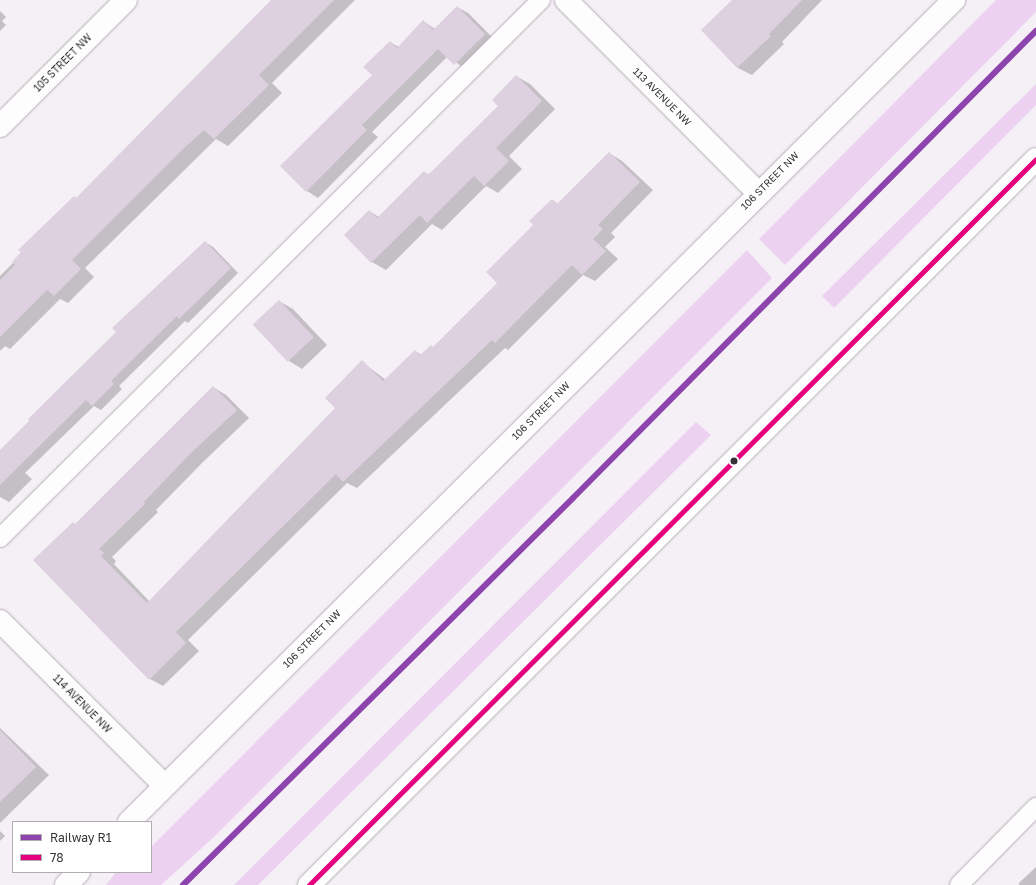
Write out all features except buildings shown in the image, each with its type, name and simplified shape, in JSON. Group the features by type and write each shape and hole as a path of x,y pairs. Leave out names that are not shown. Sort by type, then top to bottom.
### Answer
{"street":[{"name":"105 STREET NW","path":"0,126 126,0"},
{"name":"113 AVENUE NW","path":"566,0 758,193"},
{"name":"106 STREET NW","path":"130,821 758,193 954,0"},
{"path":"310,885 1036,159"},
{"name":"114 AVENUE NW","path":"0,621 165,786"},
{"path":"66,885 78,873"}],"lane":[{"path":"0,538 540,0"},
{"path":"959,885 1036,807"}],"shaded area":[{"path":"996,0 1036,0 1036,12 785,265 759,239"},
{"path":"1036,84 1036,105 834,308 822,296"},
{"path":"747,250 772,278 214,837 161,885 106,885 115,873 152,873 152,846"},
{"path":"696,422 711,435 258,885 234,885"}],"rail line":[{"name":"R1","path":"183,885 573,498 1036,31"}],"transit line":[{"name":"78","path":"309,885 1036,159"}]}
